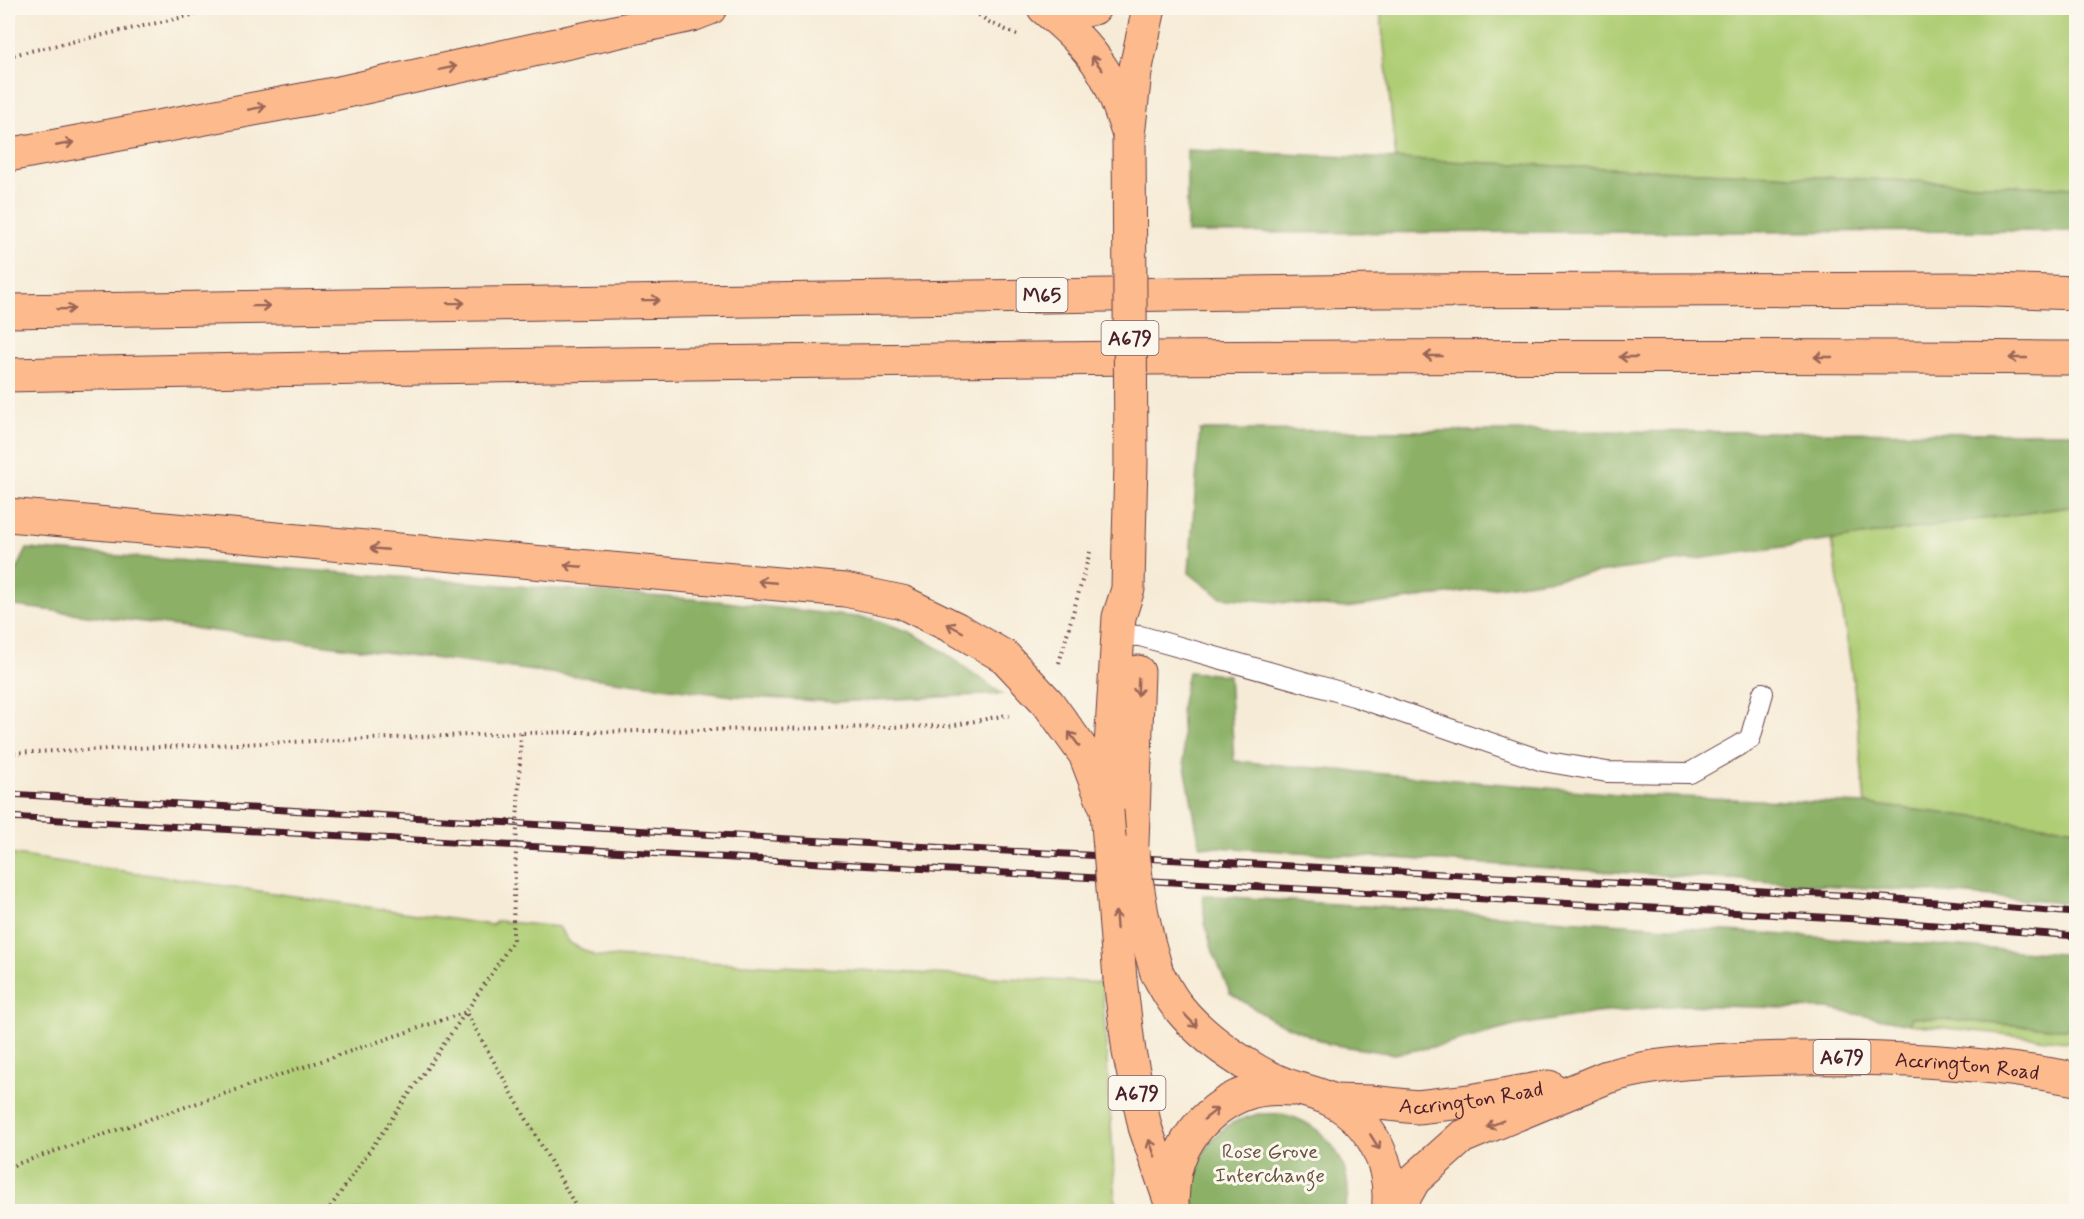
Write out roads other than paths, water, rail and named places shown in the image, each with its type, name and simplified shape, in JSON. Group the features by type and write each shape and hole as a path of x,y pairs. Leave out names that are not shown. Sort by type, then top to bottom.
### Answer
{"highway":[{"path":"8,154 334,94 692,15 710,8"},
{"name":"A679","path":"1046,8 1080,11 1094,8"},
{"name":"A679","path":"1046,8 1075,34 1103,70 1116,98 1128,135"},
{"name":"A679","path":"1149,8 1135,72 1128,135 1131,463 1128,589 1138,611 1129,635 1107,811 1120,978 1129,1052 1144,1127 1173,1207"},
{"name":"M65","path":"8,310 1379,291 1967,290 2076,293"},
{"path":"8,375 781,362 1373,356 2076,358"},
{"path":"8,515 845,590 902,602 957,629 1005,657 1048,703 1085,754 1107,811"},
{"name":"A679","path":"1129,635 1132,844 1137,897 1157,973 1178,1007 1200,1031 1227,1052 1259,1072 1297,1089"},
{"name":"Accrington Road","path":"1334,1101 1417,1107 1470,1101 1607,1077 1632,1070 1721,1060 1826,1056 1932,1060 2030,1071 2076,1079"},
{"name":"Accrington Road","path":"1396,1212 1414,1180 1462,1137 1607,1077"},
{"name":"A679","path":"1173,1207 1176,1168 1185,1145 1205,1118 1232,1099 1264,1089 1297,1089 1316,1093 1334,1101 1363,1124 1383,1156 1391,1191 1388,1212"}],"lane":[{"path":"1129,635 1354,696 1543,762 1607,772 1690,773 1750,739 1762,693"}],"railway":[{"path":"8,794 876,844 1858,896 2076,913"},
{"path":"8,817 1857,919 2076,936"}],"park label":[{"name":"Rose Grove Interchange","path":"1270,1163"}]}
